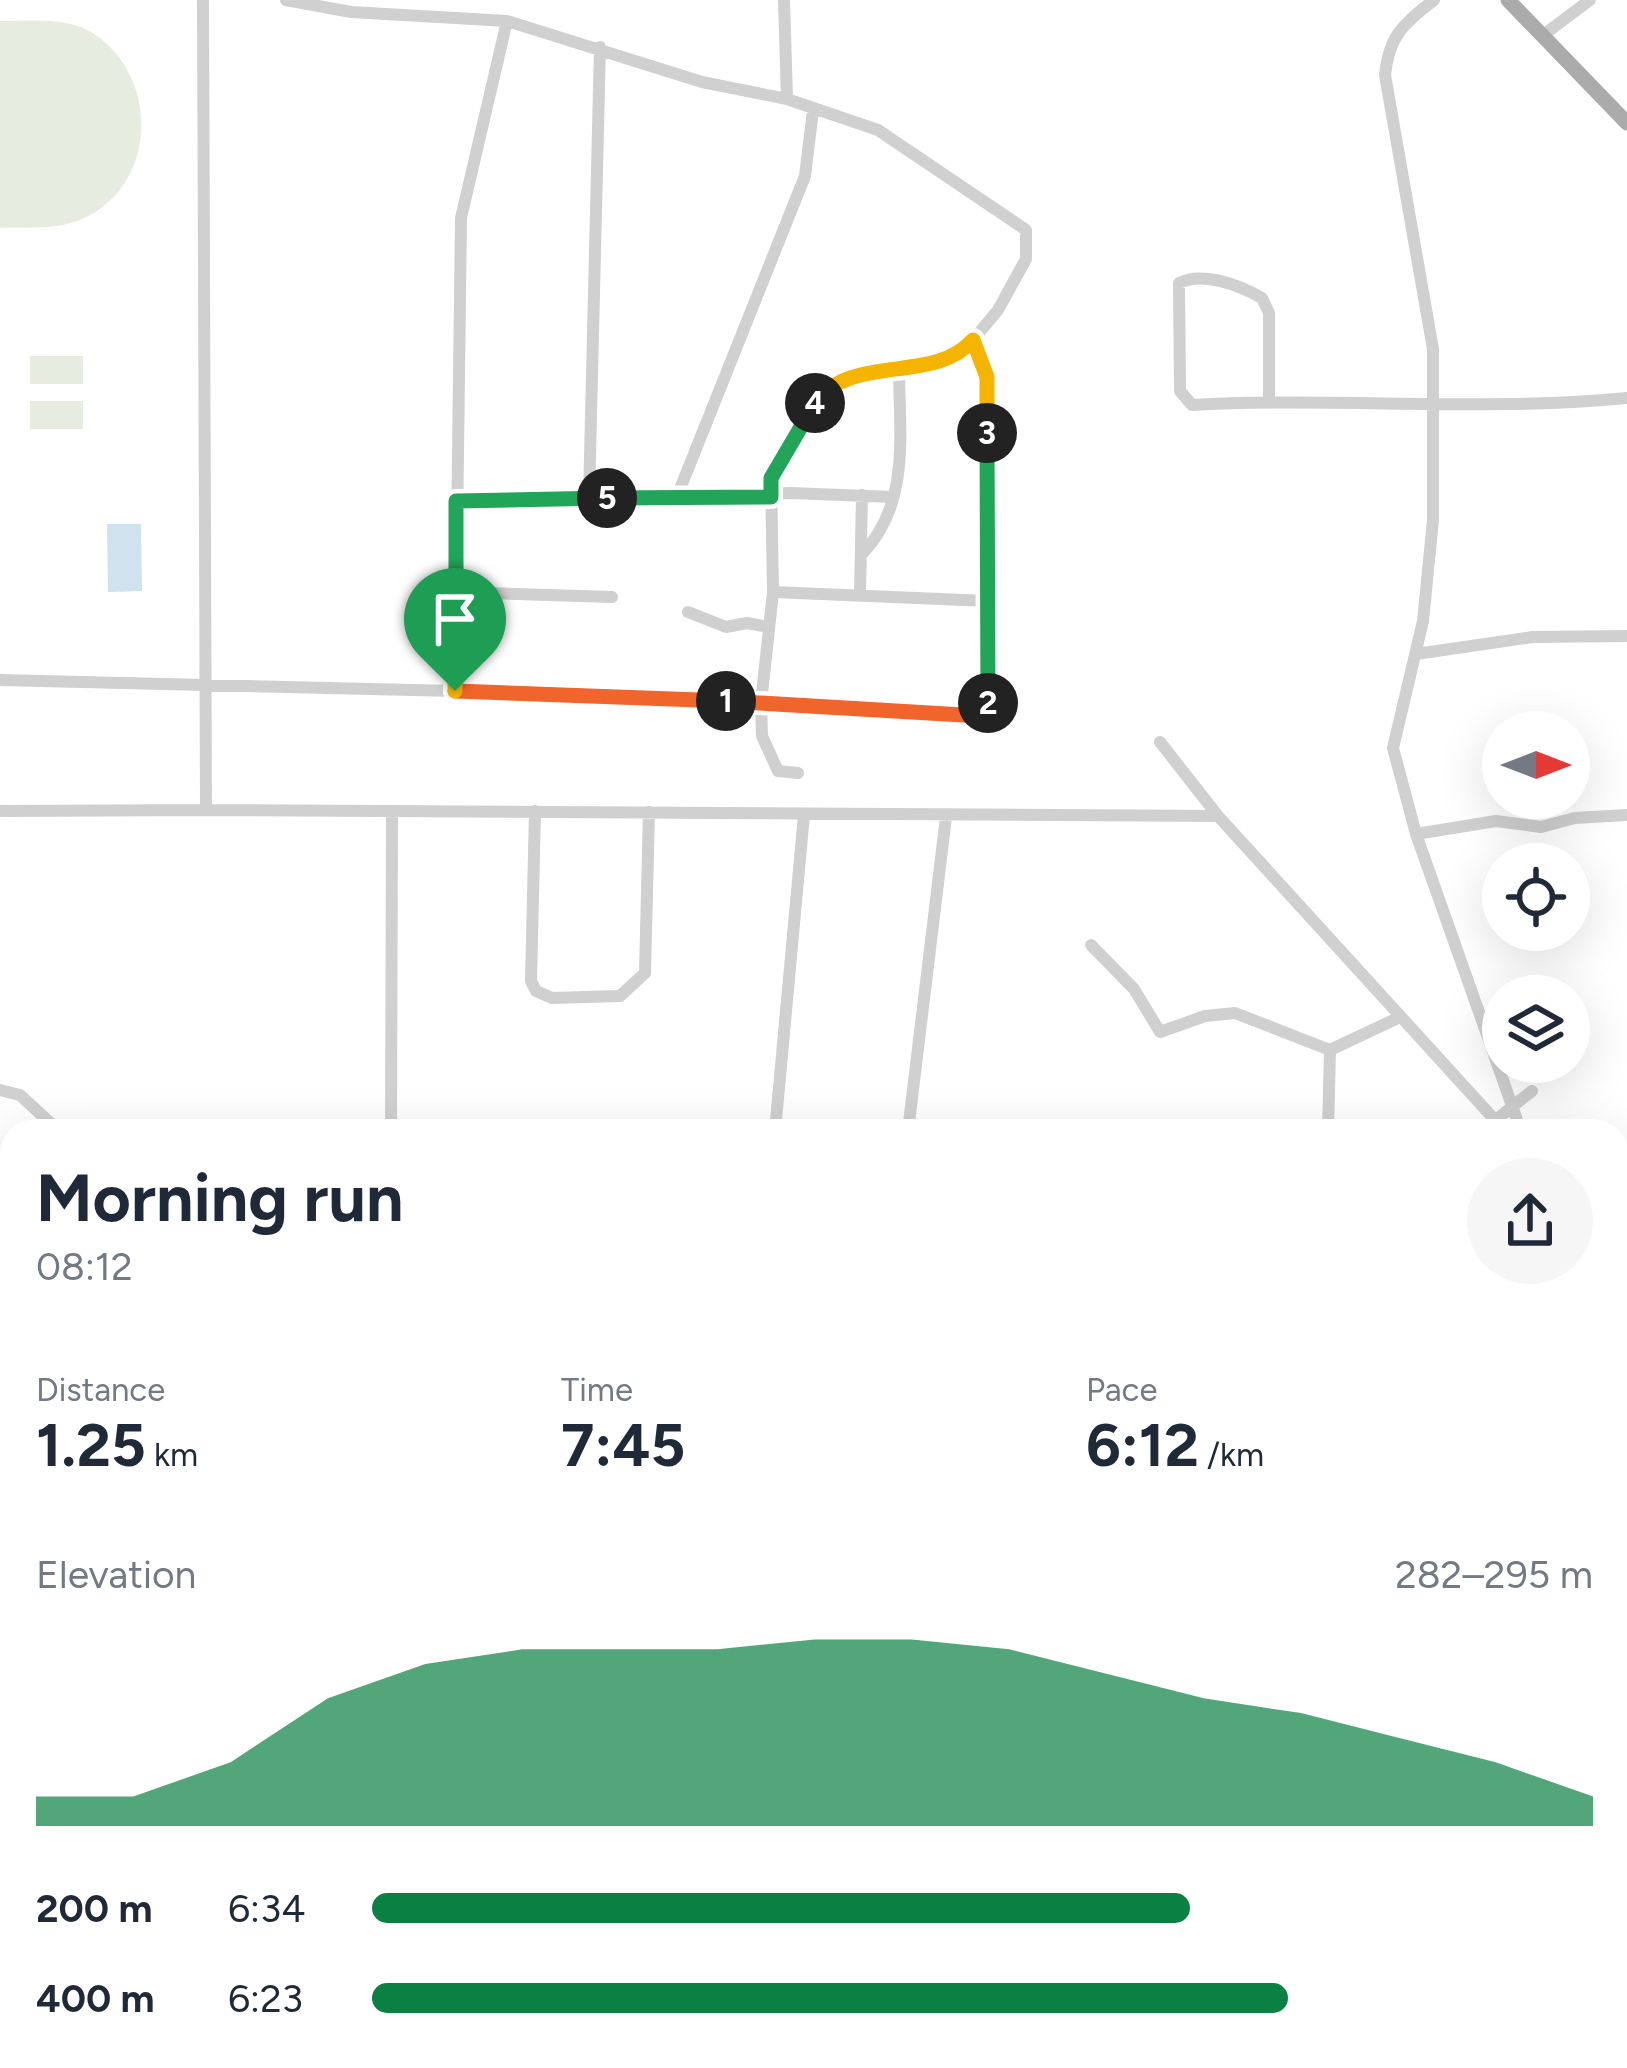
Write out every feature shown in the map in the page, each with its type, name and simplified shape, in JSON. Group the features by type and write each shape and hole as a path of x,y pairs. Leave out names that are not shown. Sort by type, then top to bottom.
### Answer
{"main road":[{"path":"1508,0 1627,123"}],"street":[{"path":"203,0 200,166 206,810"},
{"path":"286,0 351,12 507,21 702,82 787,99 878,130 1026,230 1026,259 998,310 973,340 944,359 863,372 823,393 771,478 773,592 760,703 768,756 778,771 798,773"},
{"path":"784,0 787,99"},
{"path":"1434,0 1399,27 1390,43 1385,76 1419,252 1432,349 1433,520 1416,655 1393,748 1416,834 1516,1119"},
{"path":"1543,36 1590,0"},
{"path":"455,691 461,218 507,21"},
{"path":"589,498 600,47"},
{"path":"676,499 806,176 814,110"},
{"path":"1269,401 1269,313 1262,298 1229,283 1186,278 1179,283 1180,391 1185,402 1432,400 1558,405 1627,398"},
{"path":"0,680 455,691 980,716 988,703 987,377 973,340"},
{"path":"864,552 879,536 901,468 898,367"},
{"path":"860,594 862,495"},
{"path":"456,501 893,497"},
{"path":"456,592 612,597"},
{"path":"773,592 988,602"},
{"path":"688,612 726,627 769,626"},
{"path":"1416,655 1533,637 1627,635"},
{"path":"1160,742 1218,816 1495,1119"},
{"path":"0,811 1218,816"},
{"path":"391,1119 392,811"},
{"path":"535,811 531,981 536,992 552,998 620,996 645,973 650,812"},
{"path":"776,1119 804,815"},
{"path":"1416,834 1496,821 1541,827 1575,818 1627,815"},
{"path":"909,1119 946,817"},
{"path":"1091,945 1134,989 1160,1032 1204,1016 1235,1013 1330,1050 1400,1017"},
{"path":"1328,1119 1330,1050"},
{"path":"0,1090 20,1095 46,1119"},
{"path":"1506,1119 1532,1091"}],"shaded area":[{"path":"0,21 81,27 114,51 130,74 139,101 137,156 126,181 107,203 73,223 0,228"},
{"path":"30,356 83,356 83,384 30,384"},
{"path":"30,401 83,401 83,429 30,429"}],"water":[{"path":"107,524 141,524 142,591 108,592"}],"route":[{"path":"973,340 987,377 988,703 980,716 455,691 456,501 771,497 771,478 823,393 863,372 944,359 963,352 973,340"}]}
